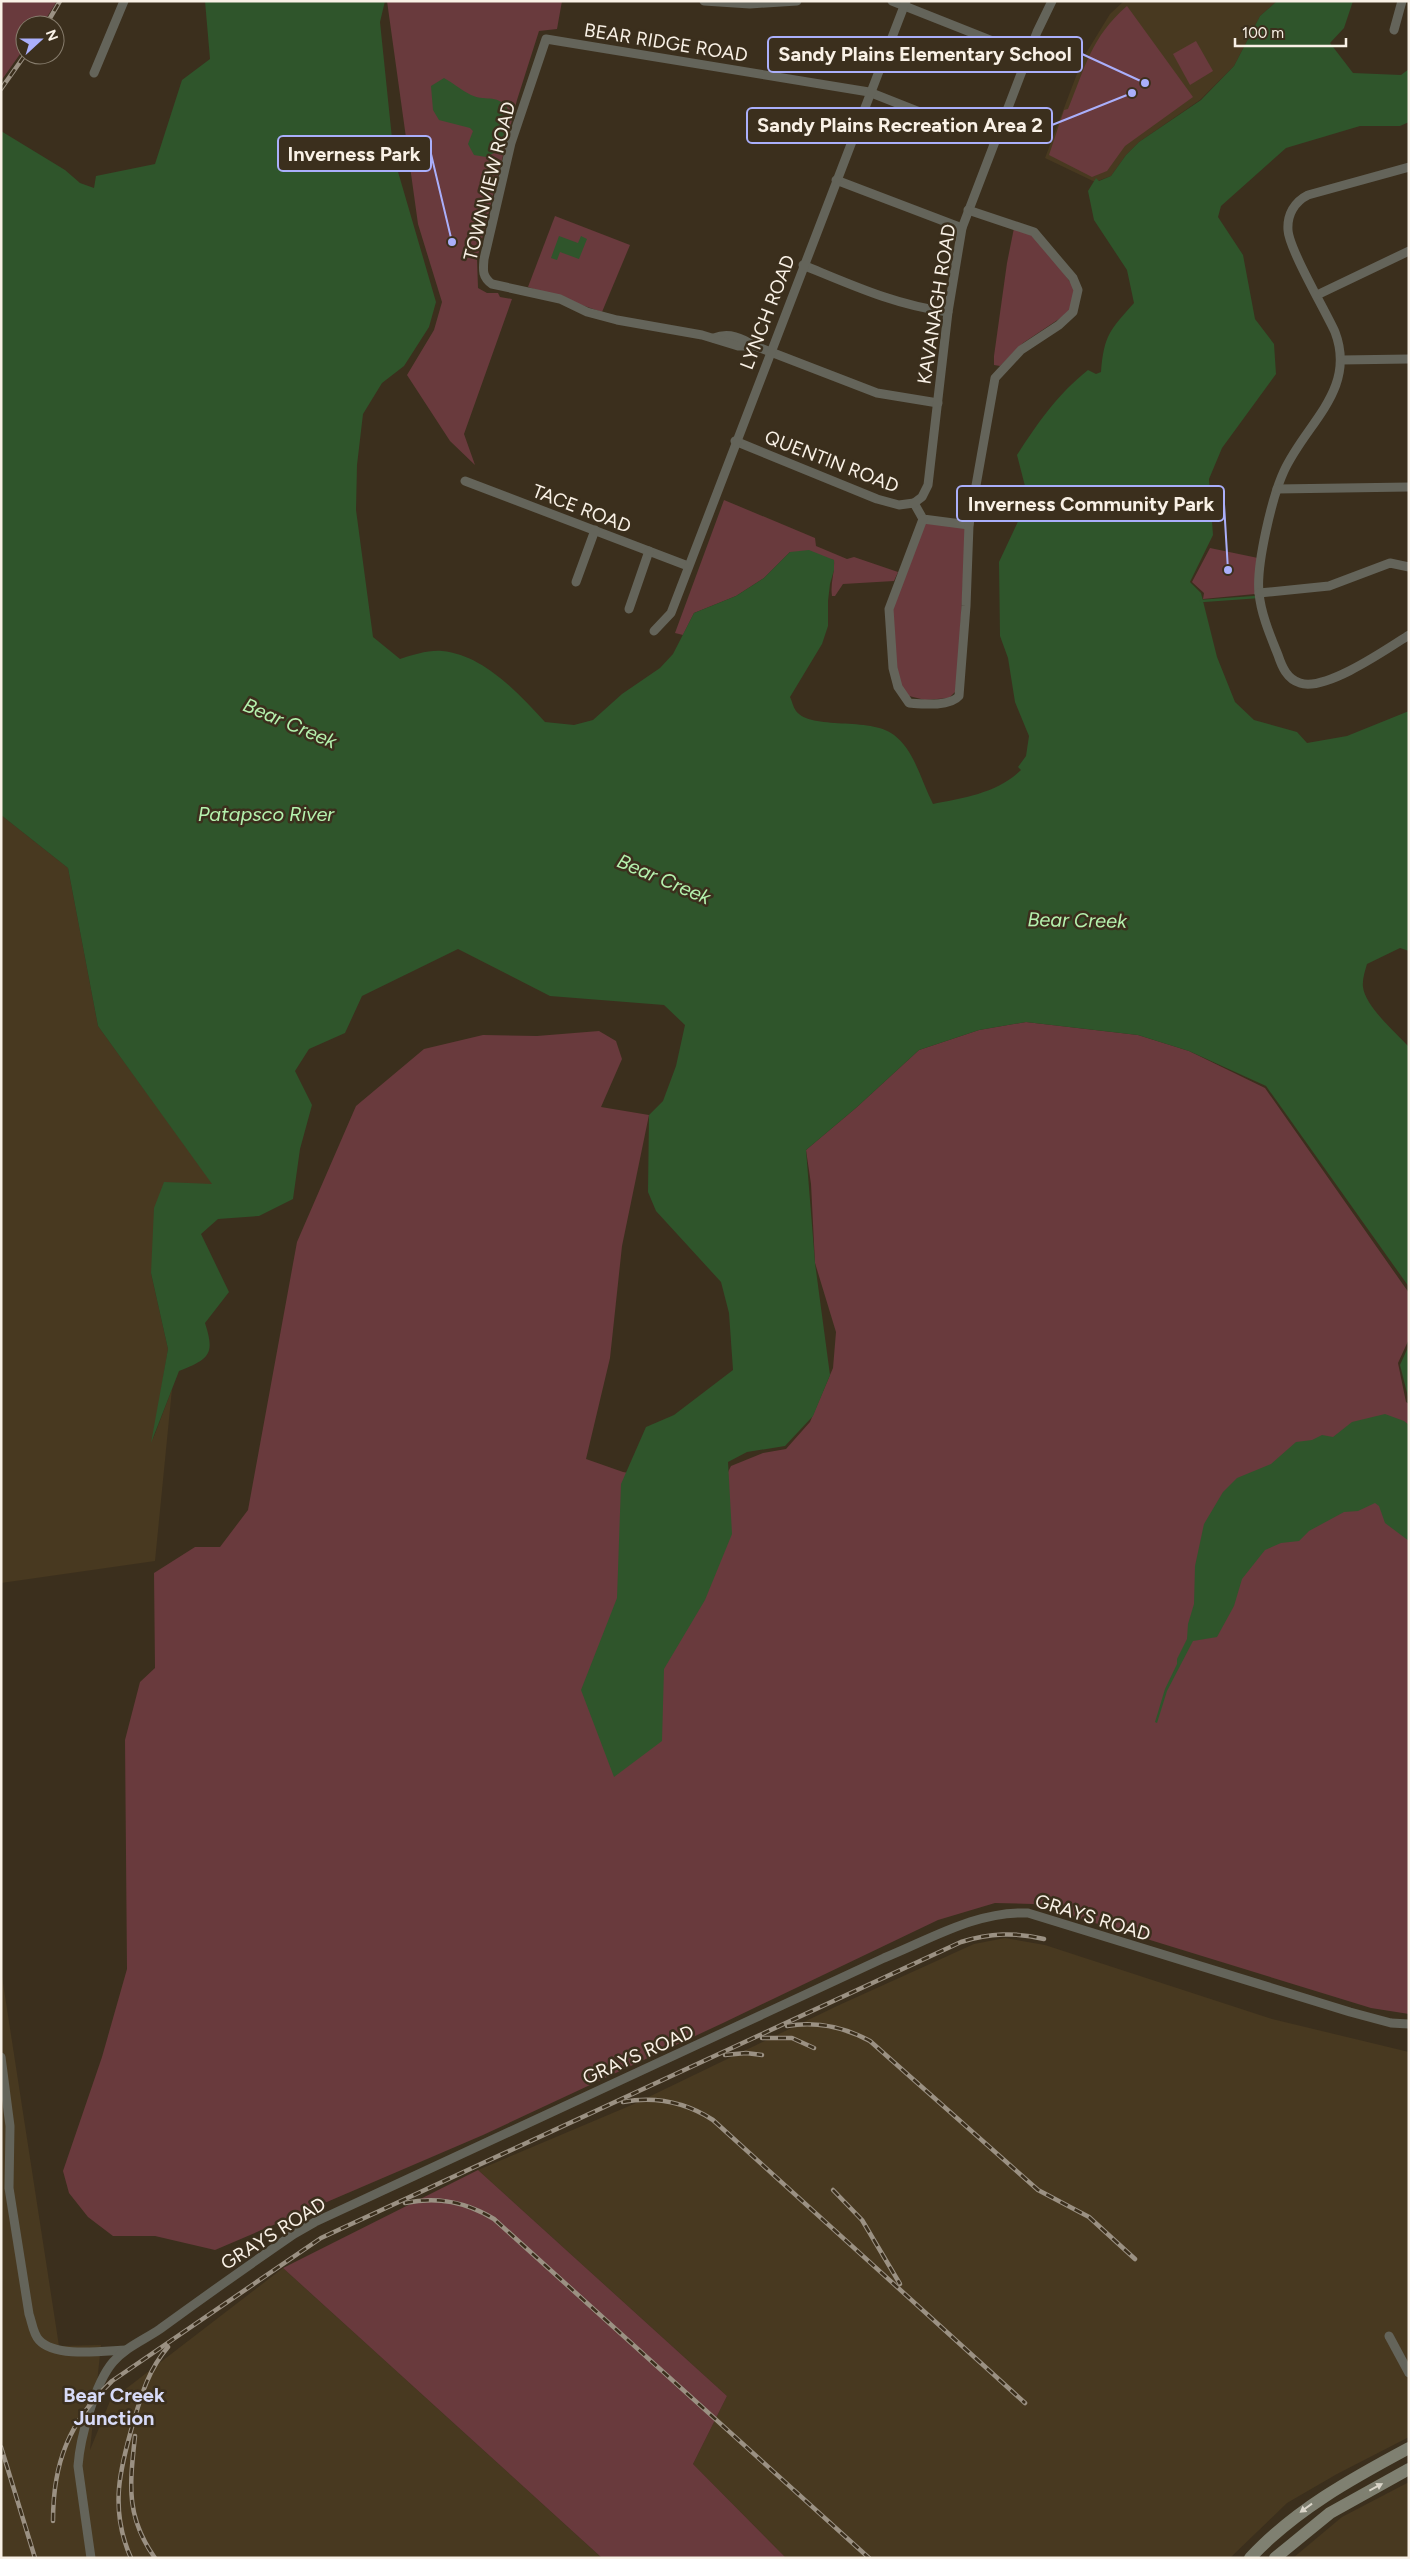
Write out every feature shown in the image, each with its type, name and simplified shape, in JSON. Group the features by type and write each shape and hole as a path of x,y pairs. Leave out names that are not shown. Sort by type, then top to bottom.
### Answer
{"main road":[{"path":"1250,2558 1288,2522 1327,2493 1409,2448"},
{"path":"1275,2558 1319,2521 1344,2504 1409,2469"},
{"path":"1344,2504 1341,2498 1342,2493 1365,2471"},
{"path":"1319,2521 1327,2504 1327,2493"}],"street":[{"path":"94,73 124,1"},
{"path":"704,1 750,4 797,1"},
{"path":"892,1 905,3 1028,55"},
{"name":"KAVANAGH ROAD","path":"914,503 922,497 928,485 948,312 962,228 1028,55 1052,1"},
{"path":"1394,30 1405,11 1402,1"},
{"name":"LYNCH ROAD","path":"654,631 671,613 869,92 905,3"},
{"name":"BEAR RIDGE ROAD","path":"546,40 869,92 994,141"},
{"name":"TOWNVIEW ROAD","path":"546,40 511,143 483,269 485,278 492,284 560,298 587,312 617,320 714,338 724,334 744,339 755,346 877,393 938,403"},
{"path":"1409,167 1315,192 1303,197 1295,204 1289,218 1289,236 1338,341 1341,360 1336,388 1284,471 1259,570 1259,593 1267,627 1288,676 1300,683 1310,685 1322,683 1367,660 1409,635"},
{"path":"836,180 962,228"},
{"path":"968,210 1034,232 1073,278 1078,290 1077,302 1070,317 1022,350 995,378 969,525 966,606 959,696 948,702 909,703 898,687 893,668 889,609 923,519 969,525"},
{"path":"1317,295 1409,251"},
{"path":"803,266 888,300 918,308 948,312"},
{"path":"1341,360 1409,359"},
{"name":"QUENTIN ROAD","path":"736,441 877,499 899,506 914,503 923,519"},
{"name":"TACE ROAD","path":"465,481 688,566"},
{"path":"1278,489 1409,487"},
{"path":"576,582 595,530"},
{"path":"629,609 649,551"},
{"path":"1259,593 1329,586 1390,562 1409,567"},
{"name":"GRAYS ROAD","path":"91,2558 78,2466 79,2452 104,2377 112,2363 126,2350 157,2331 294,2234 315,2222 884,1958 989,1915 1028,1913 1350,2012 1391,2023 1409,2024"},
{"path":"1,2057 10,2134 9,2188 28,2306 35,2334 46,2346 57,2351 126,2350"},
{"path":"1389,2336 1409,2373"}],"shaded area":[{"path":"1,1 57,1 48,15 15,15 15,61 1,81"},
{"path":"387,1 562,1 557,29 539,31 517,100 477,259 478,288 487,293 498,293 500,297 512,299 464,434 475,465 450,441 407,375 434,330 442,302 418,224"},
{"path":"1124,1 1277,1 1260,16 1234,66 1200,100 1139,142 1126,155 1111,176 1095,182 1045,158 1083,58 1110,14"},
{"path":"1127,6 1193,97 1125,146 1107,171 1092,177 1049,155 1064,110 1068,109 1090,54 1105,29"},
{"path":"1196,41 1213,71 1190,85 1173,54"},
{"path":"555,216 630,245 602,312 528,287"},
{"path":"1014,228 1034,236 1044,246 1073,286 1075,297 1071,311 1023,343 1000,366 994,365 994,356 1007,263"},
{"path":"724,500 815,538 816,546 847,559 854,557 898,572 894,581 843,584 835,596 832,596 834,560 790,552 764,578 736,596 694,613 683,635 675,633"},
{"path":"924,522 966,528 957,690 949,698 925,700 909,696 901,686 896,664 892,628 893,603"},
{"path":"1210,548 1258,558 1255,594 1203,599 1204,593 1192,582"},
{"path":"1,815 68,868 98,1026 213,1184 151,1273 168,1349 153,1439 172,1389 155,1561 1,1583"},
{"path":"1026,1022 1138,1035 1189,1051 1265,1088 1409,1293 1409,1339 1398,1363 1406,1402 1409,1404 1409,2014 1371,2008 1033,1904 995,1903 938,1920 483,2135 215,2250 155,2236 113,2236 88,2217 69,2193 63,2171 102,2057 127,1969 125,1740 140,1682 155,1668 154,1573 195,1547 220,1547 248,1510 297,1242 356,1106 424,1049 483,1035 537,1036 599,1031 616,1041 622,1059 601,1107 649,1115 622,1246 610,1358 586,1459 623,1472 720,1488 731,1466 763,1453 786,1449 810,1422 833,1368 836,1332 815,1263 811,1184 806,1150 857,1107 919,1050 979,1030"},
{"path":"1005,1938 1045,1945 1272,2019 1409,2052 1409,2437 1337,2474 1287,2503 1230,2558 786,2558 693,2464 727,2396 478,2170 634,2104 837,2006 974,1944"},
{"path":"1,1970 59,2346 101,2345 90,2450 110,2401 283,2268 602,2558 1,2558"},
{"path":"478,2170 727,2396 693,2464 786,2558 602,2558 283,2268"},
{"path":"1409,2482 1409,2558 1293,2558 1342,2517"}],"water":[{"name":"Patapsco River","path":"205,1 385,1 380,22 394,158 436,302 429,327 404,366 382,383 363,414 357,465 356,510 373,637 400,659 421,653 442,651 472,660 499,677 512,688 545,722 574,725 593,720 622,694 660,668 673,654 694,613 736,596 764,578 790,552 809,550 834,560 834,570 828,601 828,626 822,644 790,697 794,708 804,717 814,721 871,726 884,729 894,735 907,749 933,804 980,793 1002,784 1021,770 1018,767 1026,756 1029,736 1015,702 1008,658 1000,636 999,562 1021,515 1026,490 1017,455 1041,420 1077,379 1088,370 1096,374 1101,372 1106,341 1119,320 1134,303 1127,270 1094,220 1088,191 1096,178 1099,181 1111,176 1126,155 1139,142 1201,100 1234,66 1260,16 1277,1 1353,1 1344,28 1330,43 1353,73 1401,75 1409,69 1409,122 1400,126 1360,126 1286,148 1221,206 1218,217 1243,255 1255,319 1274,344 1276,374 1222,448 1209,479 1213,535 1190,582 1201,593 1217,657 1235,702 1254,720 1297,732 1307,743 1347,736 1409,711 1409,951 1400,948 1367,964 1363,987 1375,1011 1409,1047 1409,1287 1266,1086 1189,1051 1138,1035 1026,1022 979,1030 919,1050 857,1107 806,1150 815,1263 830,1375 813,1416 785,1446 747,1452 728,1462 732,1534 705,1600 664,1669 662,1741 614,1777 581,1690 617,1598 621,1484 646,1427 674,1415 733,1370 729,1313 721,1282 656,1211 648,1192 649,1115 663,1101 676,1066 685,1025 664,1005 550,996 458,949 362,996 345,1033 309,1049 295,1071 312,1105 300,1149 293,1199 259,1216 218,1219 201,1234 229,1292 205,1323 210,1342 207,1354 198,1363 179,1371 151,1443 168,1349 151,1273 154,1208 164,1182 212,1184 98,1026 68,868 1,815 1,131 65,170 80,183 94,188 96,176 155,164 182,80 210,59"},
{"path":"444,78 471,95 497,100 506,107 511,114 498,151 486,157 474,155 468,144 473,131 470,128 439,120 433,110 431,86"},
{"path":"559,236 578,243 581,236 587,239 579,259 560,252 557,260 551,258"},
{"path":"1409,1345 1409,1401 1400,1365"},
{"path":"1385,1414 1404,1421 1409,1425 1409,1541 1385,1523 1379,1506 1375,1503 1358,1511 1344,1512 1309,1531 1299,1541 1281,1543 1265,1550 1242,1579 1234,1606 1217,1637 1193,1641 1167,1691 1157,1723 1155,1722 1165,1689 1187,1639 1188,1624 1194,1604 1195,1566 1204,1524 1223,1492 1237,1478 1271,1464 1296,1442 1312,1440 1322,1435 1333,1437 1352,1422"}],"waterway":[{"path":"1201,601 1257,597"}],"railway":[{"path":"52,15 60,1"},
{"path":"1,89 18,65"},
{"path":"53,2521 56,2480 66,2444 74,2428 97,2396 112,2381 321,2238 961,1942 1002,1935 1023,1935 1044,1939"},
{"path":"787,2026 809,2024 830,2026 870,2041 1038,2190 1089,2217 1135,2259"},
{"path":"762,2038 792,2038 814,2048"},
{"path":"725,2055 746,2053 762,2055"},
{"path":"623,2102 635,2100 670,2102 692,2109 713,2120 1025,2403"},
{"path":"833,2190 862,2220 900,2284"},
{"path":"405,2203 429,2200 451,2202 473,2208 494,2219 869,2558"},
{"path":"131,2558 120,2523 119,2489 121,2472 143,2391 161,2355 168,2347"},
{"path":"135,2436 131,2485 134,2514 145,2543 155,2558"},
{"path":"1,2447 35,2558"}],"place":[{"name":"Sandy Plains Elementary School","path":"1145,83"},
{"name":"Sandy Plains Recreation Area 2","path":"1132,93"},
{"name":"Inverness Park","path":"452,242"},
{"name":"Inverness Community Park","path":"1228,570"}],"district":[{"name":"Bear Creek Junction","path":"114,2406"}],"water label":[{"name":"Bear Creek","path":"290,723"},
{"name":"Bear Creek","path":"664,879"},
{"name":"Bear Creek","path":"1077,920"}]}
